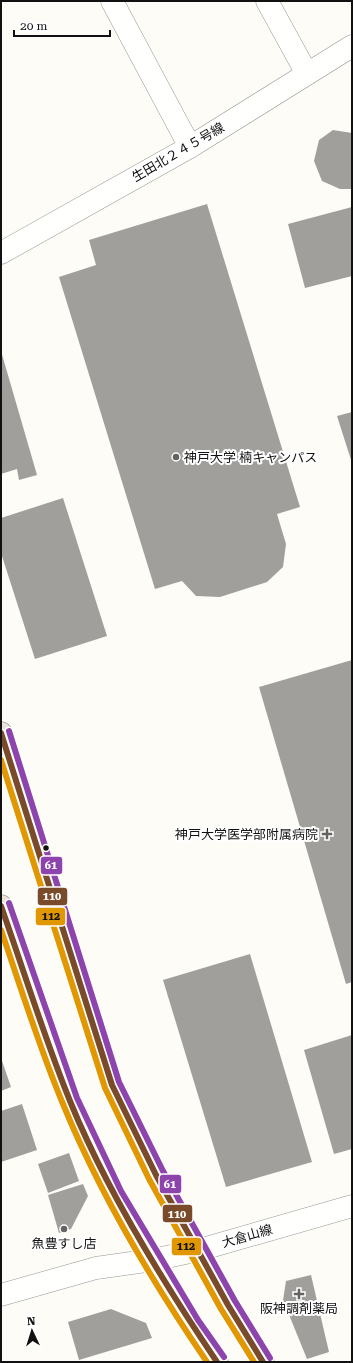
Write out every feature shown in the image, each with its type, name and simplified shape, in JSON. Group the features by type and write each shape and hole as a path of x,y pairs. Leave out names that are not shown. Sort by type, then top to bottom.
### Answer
{"highway":[{"path":"1,733 112,1085 156,1175 199,1250 228,1305 263,1362"},
{"path":"1,906 5,928 70,1101 114,1195 191,1324 217,1362"}],"street":[{"path":"112,1 190,147"},
{"path":"267,1 307,74"},
{"name":"生田北２４５号線","path":"1,253 190,147 352,46"},
{"name":"大倉山線","path":"1,1295 96,1268 153,1260 199,1250 352,1206"}],"building":[{"path":"333,130 352,133 352,189 340,189 322,181 314,161 319,140"},
{"path":"207,204 300,507 277,514 286,544 283,567 267,582 220,597 196,596 182,581 155,589 59,277 96,265 89,240"},
{"path":"352,207 352,276 305,288 288,224"},
{"path":"1,351 37,475 19,480 17,469 1,474"},
{"path":"352,412 352,463 337,416"},
{"path":"63,498 107,636 35,659 1,553 1,518"},
{"name":"神戸大学医学部附属病院","path":"352,660 352,982 346,984 259,687"},
{"path":"250,954 312,1162 226,1187 163,980"},
{"path":"352,1035 352,1149 334,1154 304,1050"},
{"path":"1,1058 11,1087 1,1091"},
{"path":"22,1104 37,1150 1,1162 1,1111"},
{"path":"69,1153 79,1181 48,1193 38,1164"},
{"path":"83,1184 88,1196 71,1229 59,1233 48,1195"},
{"path":"311,1275 329,1352 307,1359 283,1300 286,1281"},
{"path":"111,1309 146,1323 152,1338 79,1360 68,1322"}],"transit line":[{"name":"61","path":"9,731 119,1082 163,1171 235,1301 270,1358"},
{"name":"110","path":"1,733 112,1085 156,1175 228,1305 263,1362"},
{"name":"112","path":"1,760 105,1088 149,1179 221,1309 254,1362"},
{"name":"61","path":"9,903 77,1098 121,1191 198,1320 224,1357"},
{"name":"110","path":"1,906 51,1053 84,1134 118,1202 156,1268 217,1362"},
{"name":"112","path":"1,930 54,1083 77,1137 110,1203 147,1269 207,1362"}],"place":[{"name":"神戸大学 楠キャンパス","path":"176,457"},
{"name":"神戸大学医学部附属病院","path":"327,834"},
{"name":"魚豊すし店","path":"64,1229"},
{"name":"阪神調剤薬局","path":"299,1294"}]}
